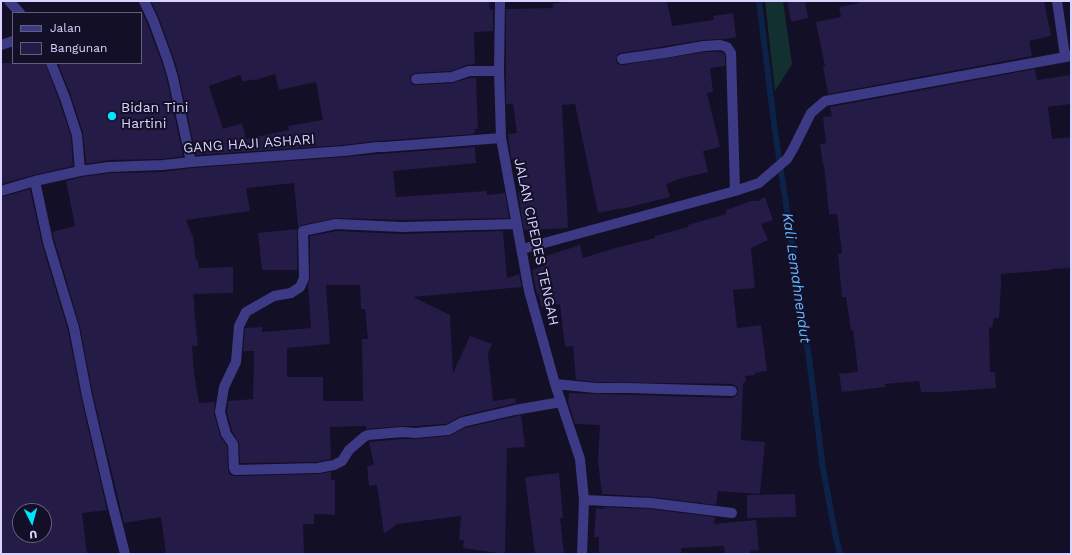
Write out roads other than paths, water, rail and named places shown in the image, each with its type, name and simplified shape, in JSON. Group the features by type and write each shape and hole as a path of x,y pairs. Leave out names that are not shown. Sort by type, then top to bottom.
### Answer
{"street":[{"path":"9,1 19,12"},
{"path":"144,1 153,20 168,61 191,162"},
{"name":"JALAN CIPEDES TENGAH","path":"500,1 500,138 530,291 555,384 580,460 584,500 582,554"},
{"path":"522,249 760,183 787,159 811,113 825,101 1068,56 1057,1"},
{"path":"1,45 12,41"},
{"path":"622,58 720,44 726,46 731,53 735,191"},
{"path":"51,64 66,98 77,135 80,171"},
{"path":"416,79 452,77 470,70 499,71"},
{"name":"GANG HAJI ASHARI","path":"1,191 35,181 80,171 108,167 163,165 500,138"},
{"path":"35,181 48,242 74,328 87,396 125,554"},
{"path":"517,224 402,227 336,224 303,230 304,278 300,287 291,293 274,296 246,312 239,326 236,362 224,387 220,412 226,434 233,444 235,470 318,468 334,465 342,461 349,450 368,435 448,430 463,422 561,402"},
{"path":"555,384 596,388 732,391"},
{"path":"584,500 651,502 732,513"}],"waterway":[{"name":"Kali Lemahnendut","path":"759,1 775,131 809,358 823,469 840,554"}],"place":[{"name":"Bidan Tini Hartini","path":"112,116"}]}
